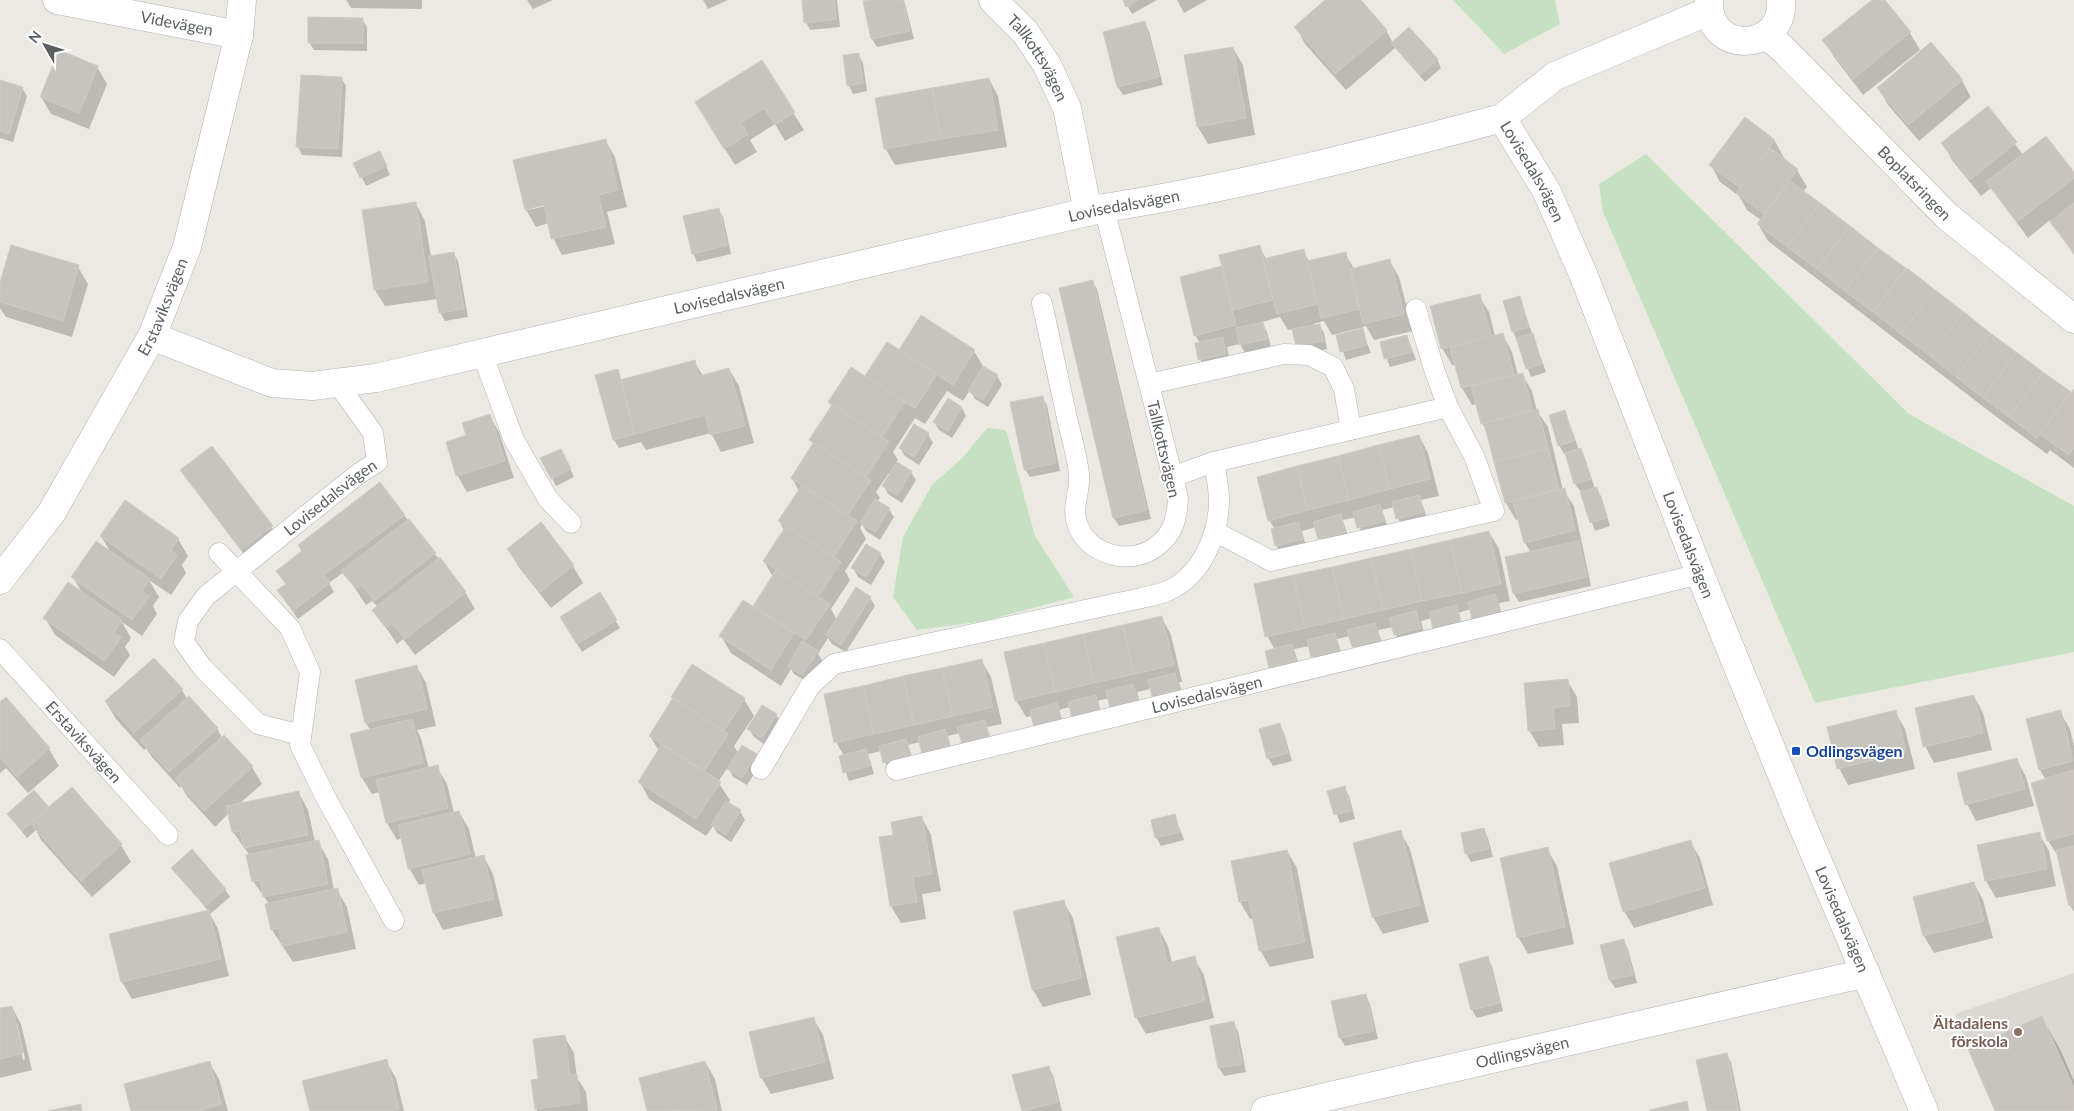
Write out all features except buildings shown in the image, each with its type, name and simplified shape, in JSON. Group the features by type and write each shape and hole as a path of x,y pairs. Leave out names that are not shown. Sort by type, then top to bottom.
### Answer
{"street":[{"name":"Videvägen","path":"57,0 239,35"},
{"name":"Erstaviksvägen","path":"0,580 52,512 152,336 187,247 239,35 242,0"},
{"name":"Tallkottsvägen","path":"993,0 1025,32 1047,65 1067,108 1096,210"},
{"path":"1502,118 1555,76 1709,5 1713,23 1730,39 1742,42 1766,35 1778,20 1780,0"},
{"name":"Boplatsringen","path":"1766,35 1782,48 1948,217 2074,319"},
{"name":"Lovisedalsvägen","path":"152,336 272,383 312,386 376,378 1096,210 1150,201 1364,154 1502,118 1547,192 1583,274 1700,574 1801,822 1924,1111"},
{"name":"Odlingsvägen","path":"1265,1111 1866,973"}],"lane":[{"name":"Tallkottsvägen","path":"1042,303 1080,476 1076,522 1095,548 1118,556 1135,557 1154,549 1166,539 1176,519 1178,498 1149,384 1096,210"},
{"path":"1216,532 1271,561 1494,511 1474,456 1448,406 1435,372 1416,309"},
{"path":"482,353 518,448 548,499 571,523"},
{"path":"1149,384 1284,354 1309,355 1333,367 1344,389 1350,430"},
{"name":"Lovisedalsvägen","path":"301,735 258,724 202,667 184,642 188,621 206,596 235,570 358,474 377,462 373,433 337,383"},
{"path":"1172,477 1214,462 1448,406"},
{"path":"761,769 810,686 834,664 1167,591 1185,580 1204,557 1216,532 1219,500 1214,462"},
{"path":"219,552 290,628 310,672 300,745 326,798 394,921"},
{"name":"Lovisedalsvägen","path":"896,770 1700,574"},
{"name":"Erstaviksvägen","path":"0,649 168,835"}],"shaded area":[{"name":"Ältadalens förskola","path":"2074,973 2074,1111 1995,1111 1955,1014"}],"green space":[{"path":"1453,0 1555,0 1560,24 1504,54"},
{"path":"1646,154 1909,414 2074,506 2074,652 1815,703 1603,212 1599,184"},
{"path":"987,428 1006,430 1035,536 1074,597 984,621 917,630 893,597 903,537 932,485 964,456"}],"place":[{"name":"Odlingsvägen","path":"1796,751"},
{"name":"Ältadalens förskola","path":"2018,1032"}]}
